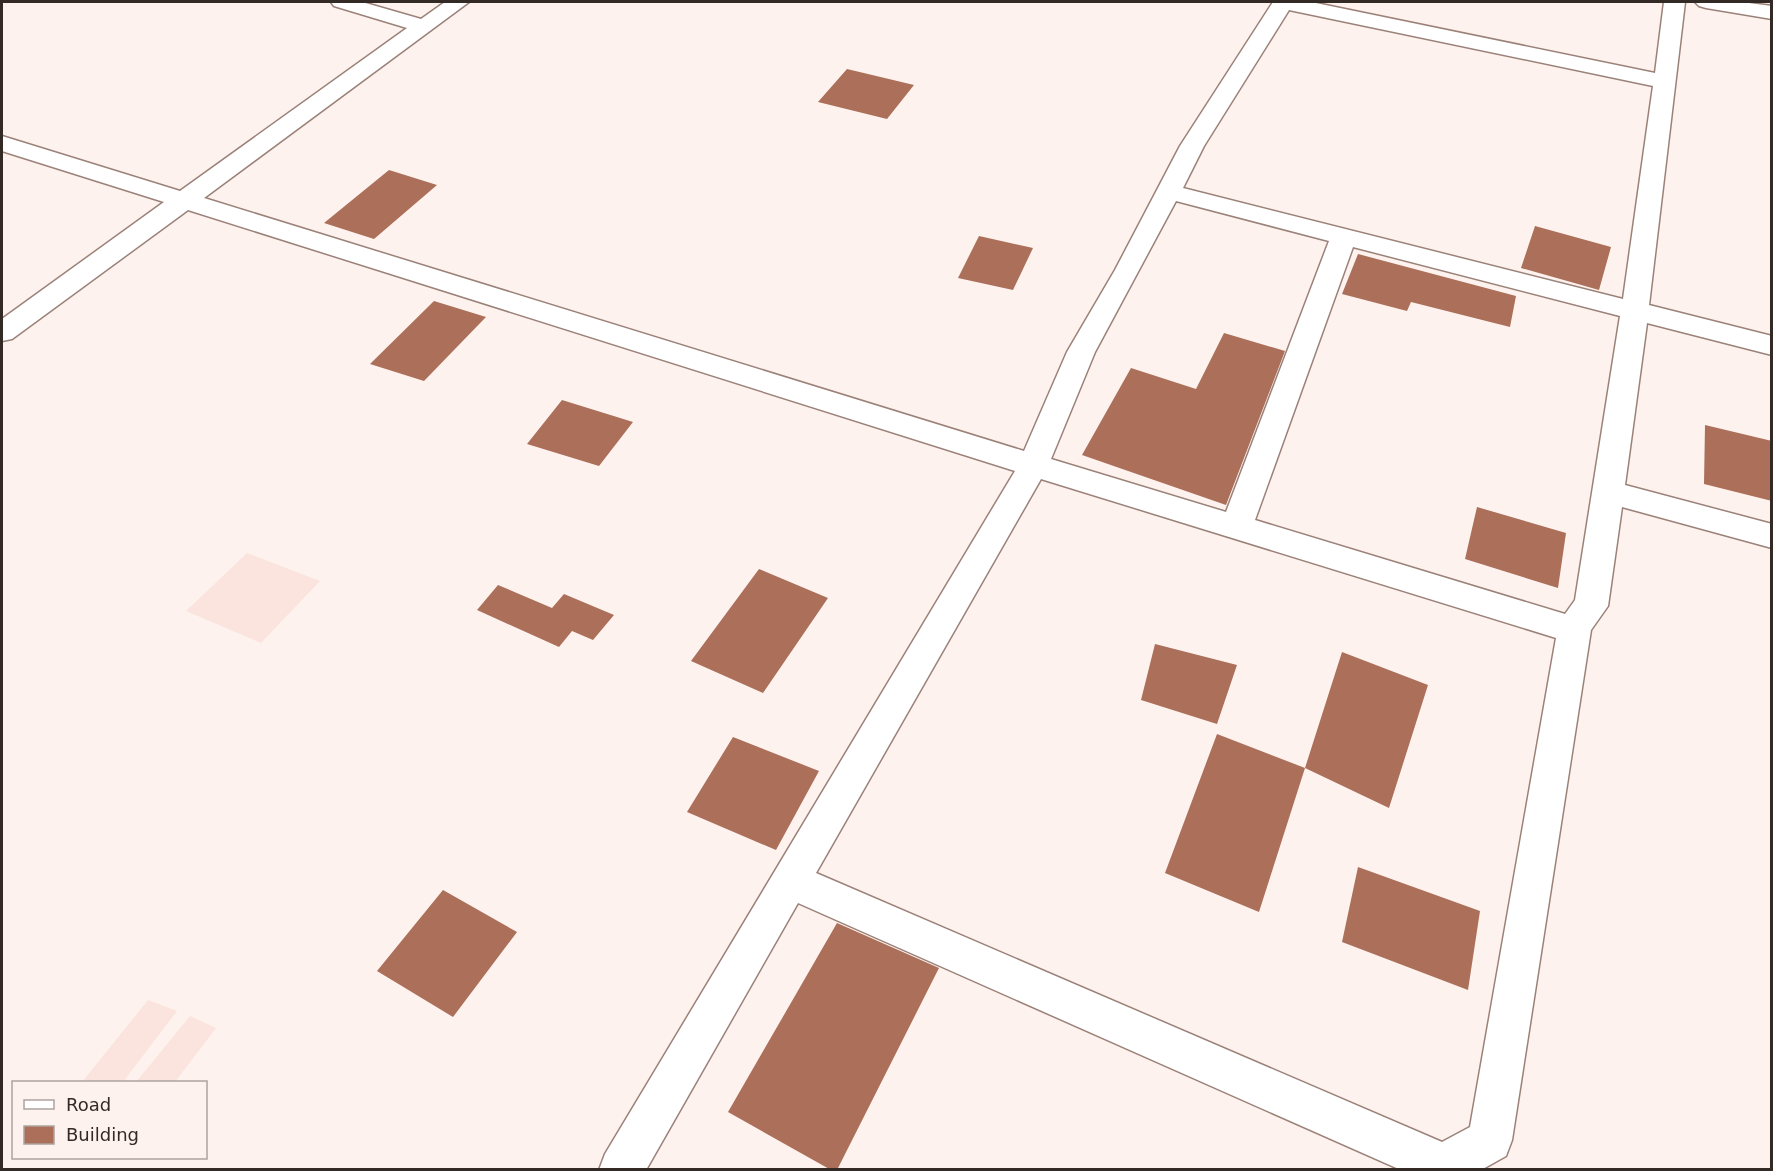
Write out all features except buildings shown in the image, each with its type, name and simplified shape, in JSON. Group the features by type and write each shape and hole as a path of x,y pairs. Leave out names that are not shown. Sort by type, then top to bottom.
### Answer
{"street":[{"path":"341,2 423,26"},
{"path":"2,332 458,2"},
{"path":"621,1170 1033,466 1081,352 1170,192 1192,146 1283,2 1665,82"},
{"path":"791,881 1448,1168 1490,1140 1574,630 1581,615 1591,606 1610,492 1636,310 1675,2"},
{"path":"1706,2 1772,13"},
{"path":"2,143 1033,466 1574,630"},
{"path":"1170,192 1772,346"},
{"path":"1236,528 1344,236"},
{"path":"1610,492 1772,536"}],"shaded area":[{"path":"247,553 320,581 261,643 186,611"},
{"path":"148,1000 177,1011 124,1081 83,1081"},
{"path":"190,1016 216,1028 176,1081 137,1081"}]}
